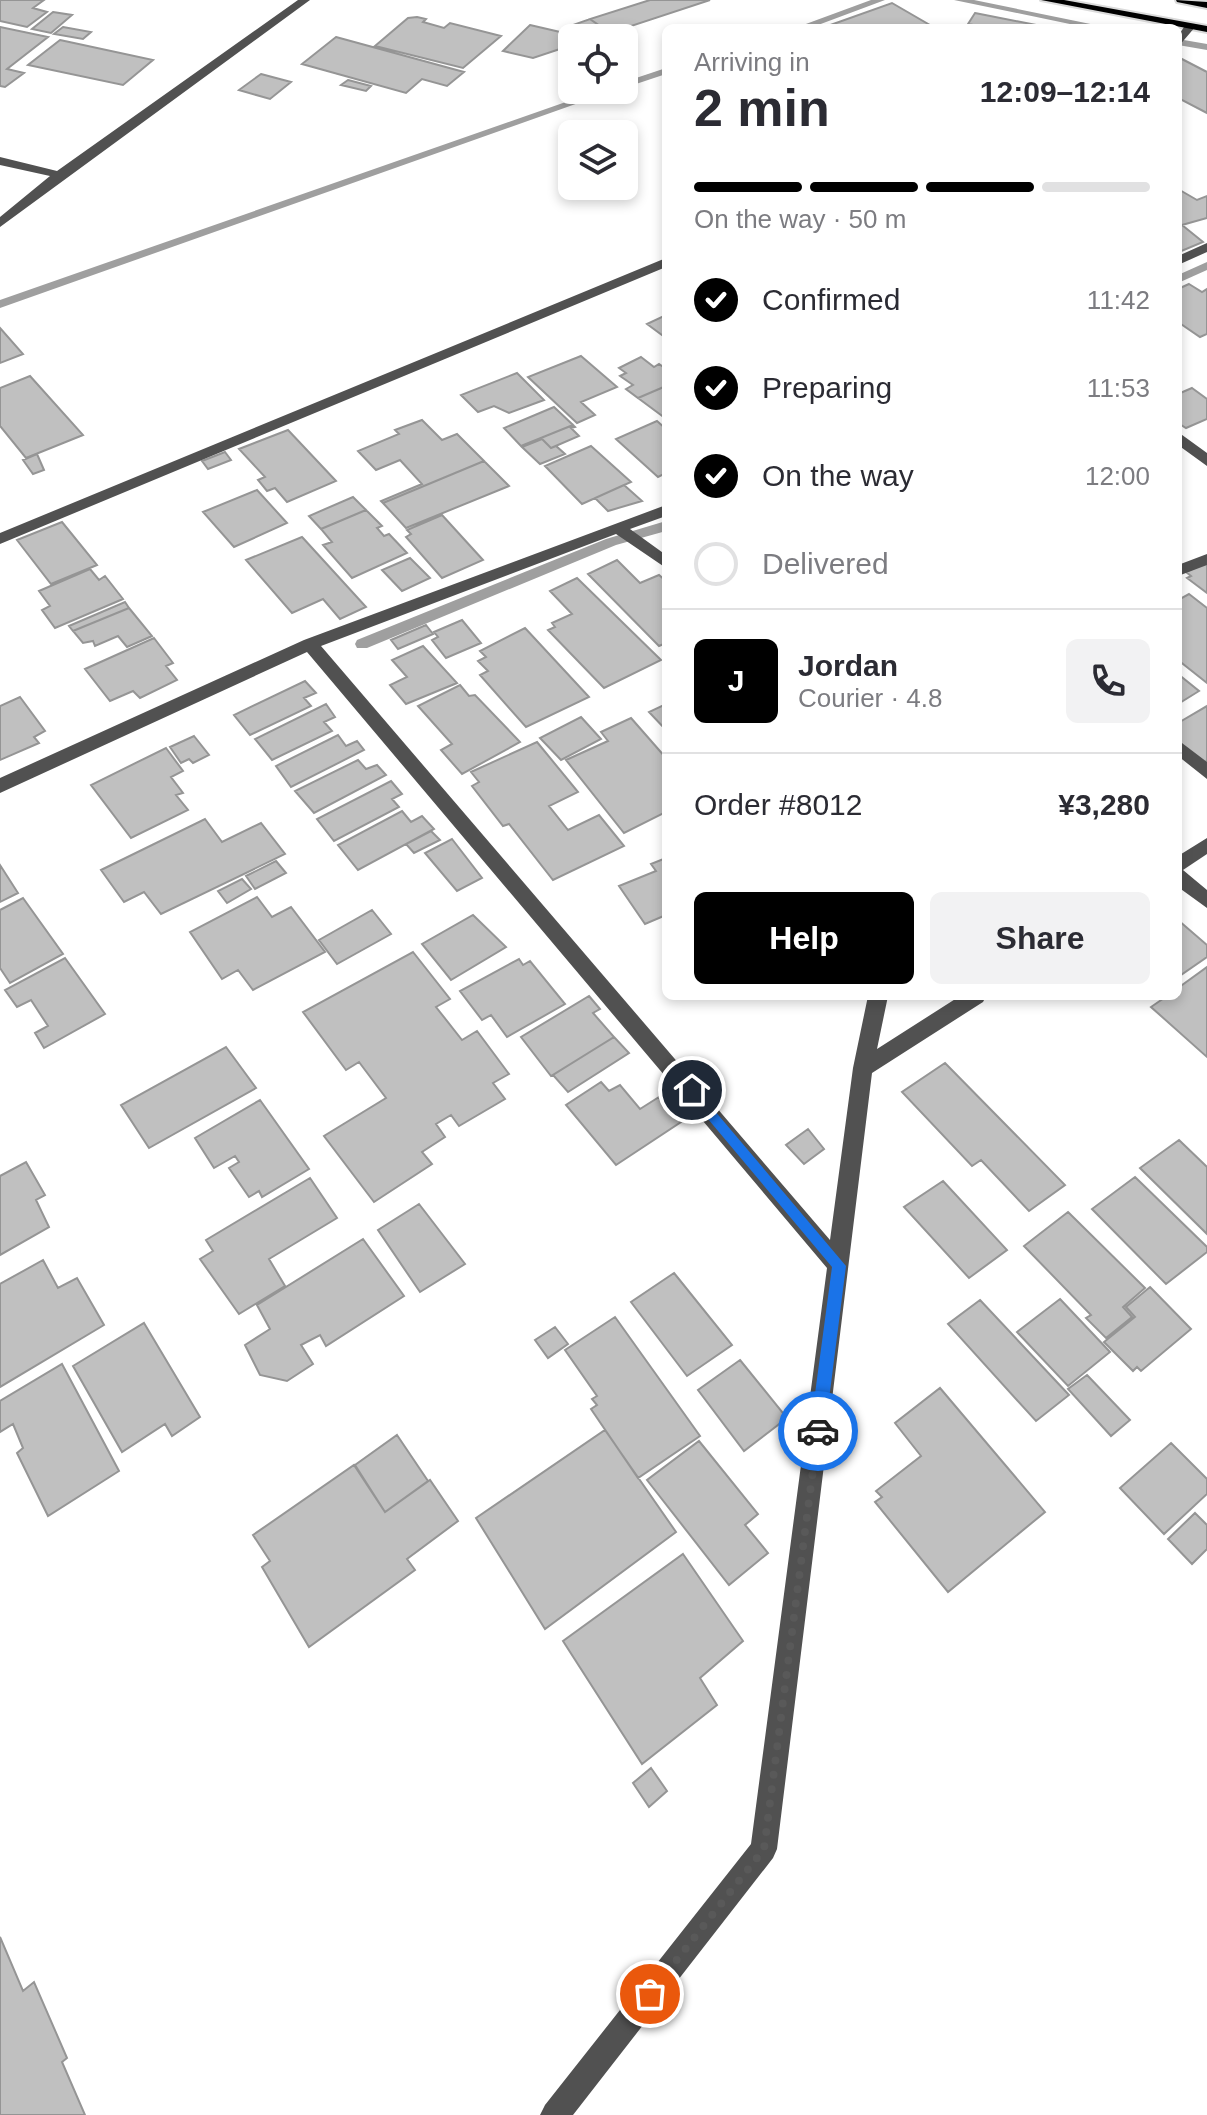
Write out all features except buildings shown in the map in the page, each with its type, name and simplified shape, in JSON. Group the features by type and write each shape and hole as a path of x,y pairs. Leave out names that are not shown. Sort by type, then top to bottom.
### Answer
{"main road":[{"path":"1046,0 1160,24"},
{"path":"1181,0 1207,5"},
{"path":"1182,29 1207,29"}],"street":[{"path":"0,223 59,175 305,0"},
{"path":"1182,38 1188,30"},
{"path":"0,161 59,175"},
{"path":"1182,259 1207,247"},
{"path":"0,539 662,264"},
{"path":"1182,440 1207,461"},
{"path":"0,786 310,644 662,512"},
{"path":"619,529 662,560"},
{"path":"1182,569 1207,559"},
{"path":"310,644 839,1266"},
{"path":"1182,750 1207,772"},
{"path":"1182,862 1207,845"},
{"path":"1182,879 1207,901"},
{"path":"555,2115 764,1849 863,1068 877,1000"},
{"path":"863,1068 970,1000"}],"waterway":[{"path":"811,24 880,0"},
{"path":"959,0 1084,24"},
{"path":"1182,43 1207,47"},
{"path":"638,80 662,72"},
{"path":"0,304 570,104"},
{"path":"1182,277 1207,266"},
{"path":"362,644 611,542 662,527"}],"way so far":[{"path":"650,1994 764,1849 818,1431"}],"route":[{"path":"692,1090 839,1266 818,1431"}]}
